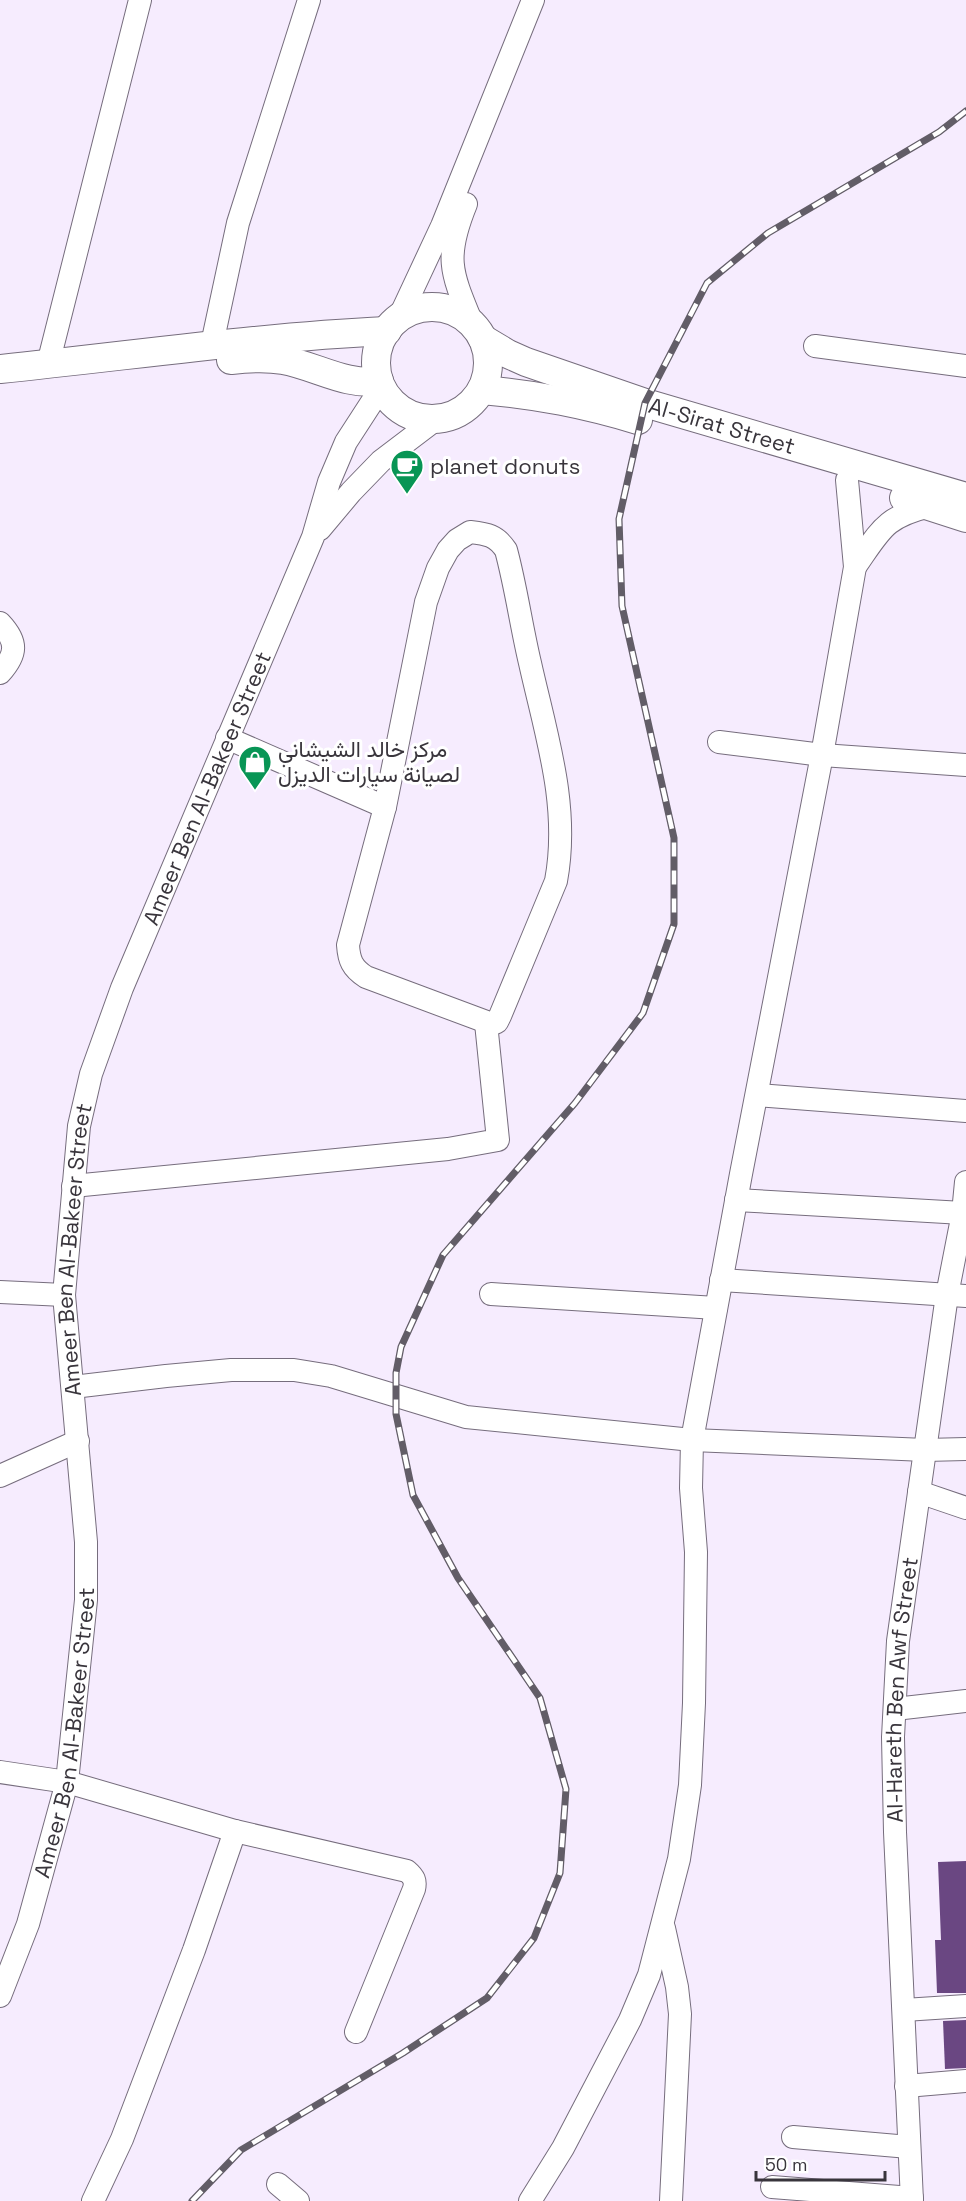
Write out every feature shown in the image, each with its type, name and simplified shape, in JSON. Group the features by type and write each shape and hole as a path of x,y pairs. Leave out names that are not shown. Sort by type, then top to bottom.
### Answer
{"main road":[{"path":"436,308 455,312 477,331 488,356 488,373 482,390 470,405 454,415 435,420 416,417 400,409 380,385 376,364 379,346 393,325 417,310 436,308"},
{"path":"0,369 393,325"},
{"name":"Al-Sirat Street","path":"477,331 508,354 526,362 645,403 966,497"},
{"path":"0,388 114,372 257,358 284,360 352,381 380,385"},
{"name":"Al-Sirat Street","path":"482,390 530,394 585,404 847,480 966,518"}],"street":[{"path":"48,364 140,0"},
{"path":"212,344 237,223 309,0"},
{"path":"393,325 442,226 533,0"},
{"path":"477,331 455,280 452,248 459,220 547,0"},
{"path":"816,346 966,366"},
{"name":"Ameer Ben Al-Bakeer Street","path":"0,1996 28,1924 67,1782 87,1600 87,1542 63,1295 79,1125 91,1074 122,988 313,537 329,482 346,442 380,385"},
{"name":"Ameer Ben Al-Bakeer Street","path":"313,537 381,461 435,420"},
{"path":"530,2201 563,2148 630,2020 649,1975 679,1858 690,1785 694,1703 696,1552 691,1488 692,1440 822,755 855,567 847,480"},
{"path":"855,567 880,531 893,520 905,513 930,507"},
{"path":"470,532 489,534 499,540 506,550 511,569 552,757 560,798 561,824 560,859 548,903 497,1022 486,1023 366,977 352,965 348,945 385,807 426,602 438,568 448,550 458,540 470,532"},
{"path":"0,623 11,636 14,644 11,658 0,673"},
{"path":"227,738 385,807"},
{"path":"719,742 822,755 966,765"},
{"path":"73,1186 448,1149 498,1140 486,1023"},
{"path":"757,1095 966,1111"},
{"path":"736,1200 965,1195"},
{"name":"Al-Hareth Ben Awf Street","path":"912,2199 895,1832 893,1737 898,1641 925,1450 957,1296 965,1195"},
{"path":"721,1280 957,1296"},
{"path":"0,1292 63,1295"},
{"path":"491,1294 716,1308"},
{"path":"73,1387 231,1370 294,1370 331,1376 466,1417 692,1440 925,1450 966,1449"},
{"path":"0,1476 78,1441"},
{"path":"919,1492 966,1508"},
{"path":"895,1709 966,1701"},
{"path":"0,1772 67,1782 236,1831 407,1871 415,1882 414,1889 356,2032"},
{"path":"93,2201 122,2139 194,1950 236,1831"},
{"path":"663,1922 677,1987 680,2014 671,2201"},
{"path":"904,2010 966,2006"},
{"path":"906,2086 966,2081"},
{"path":"793,2137 909,2147"},
{"path":"278,2184 298,2201"},
{"path":"772,2187 912,2199"}],"building":[{"path":"966,1861 966,1993 937,1993 935,1940 941,1940 938,1862"},
{"path":"966,2020 966,2068 945,2069 943,2021"}],"railway":[{"path":"192,2201 241,2150 403,2053 487,1998 534,1938 560,1873 566,1789 540,1698 458,1578 413,1495 396,1414 396,1373 401,1347 443,1255 575,1103 643,1013 674,924 674,838 622,606 619,519 645,403 707,283 768,233 939,132 966,111"}],"place":[{"name":"planet donuts","path":"407,495"},
{"name":"مركز خالد الشيشاني لصيانة سيارات الديزل","path":"255,791"}]}
